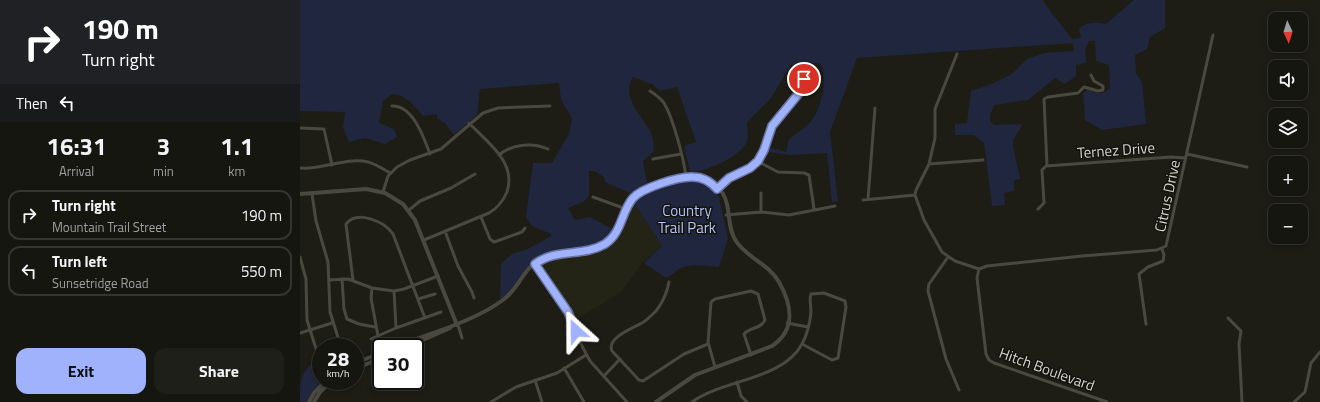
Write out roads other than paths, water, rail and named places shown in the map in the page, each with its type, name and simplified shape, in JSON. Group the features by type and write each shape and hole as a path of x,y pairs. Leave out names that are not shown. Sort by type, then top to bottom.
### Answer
{"street":[{"name":"Citrus Drive","path":"979,269 1037,260 1162,248 1166,246 1213,35"},
{"path":"957,54 935,109 934,138 929,164 915,195 934,240 942,252 948,257 979,269"},
{"path":"1038,209 1044,203 1042,170 1047,166 1044,99 1048,97 1078,93 1084,87 1098,91 1103,90 1103,86 1094,81 1091,75"},
{"path":"718,188 729,178 750,168 758,161 764,150 772,126 800,92 804,79"},
{"path":"650,91 665,105 681,154 686,176"},
{"path":"392,106 399,106 414,119 430,154"},
{"path":"383,192 384,183 390,173 404,162 430,154 445,146 469,123 481,114 491,110 550,106"},
{"path":"868,199 875,108"},
{"path":"424,240 481,217 498,206 504,199 509,180 506,165 499,154 469,123"},
{"path":"300,128 324,129 332,165"},
{"path":"499,154 507,148 515,146 541,146 548,149"},
{"path":"653,159 681,154"},
{"name":"Ternez Drive","path":"1047,166 1187,156 1247,167"},
{"path":"929,164 983,160"},
{"path":"300,168 314,169 354,161 367,162 390,173"},
{"path":"758,161 778,172 804,173 809,175 814,209"},
{"path":"408,210 420,201 451,188 475,174"},
{"path":"420,338 487,312 507,299 534,264 557,252 592,247 604,242 616,231 630,199 642,189 686,176 708,179 725,197 731,232 737,243 770,270 779,282 788,301 788,323 782,338 776,344 692,375 653,402"},
{"path":"300,194 363,189 383,192 397,200 408,210 415,220 462,338"},
{"path":"760,212 761,193"},
{"path":"312,194 316,221 328,262 329,307 332,323 338,338"},
{"path":"863,200 915,195"},
{"path":"593,197 626,209"},
{"path":"728,215 760,212 789,215 835,206"},
{"path":"481,217 490,239 494,242 513,236 525,228"},
{"path":"353,280 346,225 350,220 374,219 390,230 425,318"},
{"path":"445,231 458,266 472,290 474,298"},
{"path":"1146,324 1139,274 1148,267 1163,261 1164,254 1162,248"},
{"path":"300,257 306,279 304,294 306,314 313,338"},
{"path":"948,257 929,284 928,291 945,357 959,390"},
{"path":"534,264 568,312 586,355 627,402"},
{"name":"Hitch Boulevard","path":"979,269 977,278 986,354 989,360 1107,402"},
{"path":"329,280 353,280 372,288 394,291 413,286 438,276"},
{"path":"342,279 344,309 347,319 359,324 375,327"},
{"path":"669,282 665,297 656,310 644,322 628,330 612,343 612,350 639,380 644,381 684,354 708,344"},
{"path":"372,288 371,298 376,320 375,327 378,336"},
{"path":"394,291 396,328"},
{"path":"715,366 708,344 711,302 715,299 756,292 759,296 765,320 762,325 750,329 744,334 750,354"},
{"path":"692,402 708,392 784,364 794,356 802,344 808,327 811,294 817,292 842,298 846,302 840,351 837,359 832,360 802,344"},
{"path":"418,299 435,294"},
{"path":"370,339 441,312"},
{"path":"1228,318 1241,331 1242,402"},
{"path":"300,333 332,323"},
{"path":"788,323 808,327"},
{"path":"424,339 457,324"},
{"path":"1294,402 1305,392 1311,364 1320,352"},
{"path":"491,402 516,387 555,374 586,355"},
{"path":"604,376 620,359"},
{"path":"656,402 695,375 715,366"},
{"path":"564,368 584,402"},
{"path":"535,380 542,402"},
{"path":"736,382 742,397 747,402"},
{"path":"309,402 318,390"},
{"path":"314,402 322,390"},
{"path":"497,398 499,402"}],"park label":[{"name":"Country Trail Park","path":"687,218"}]}
